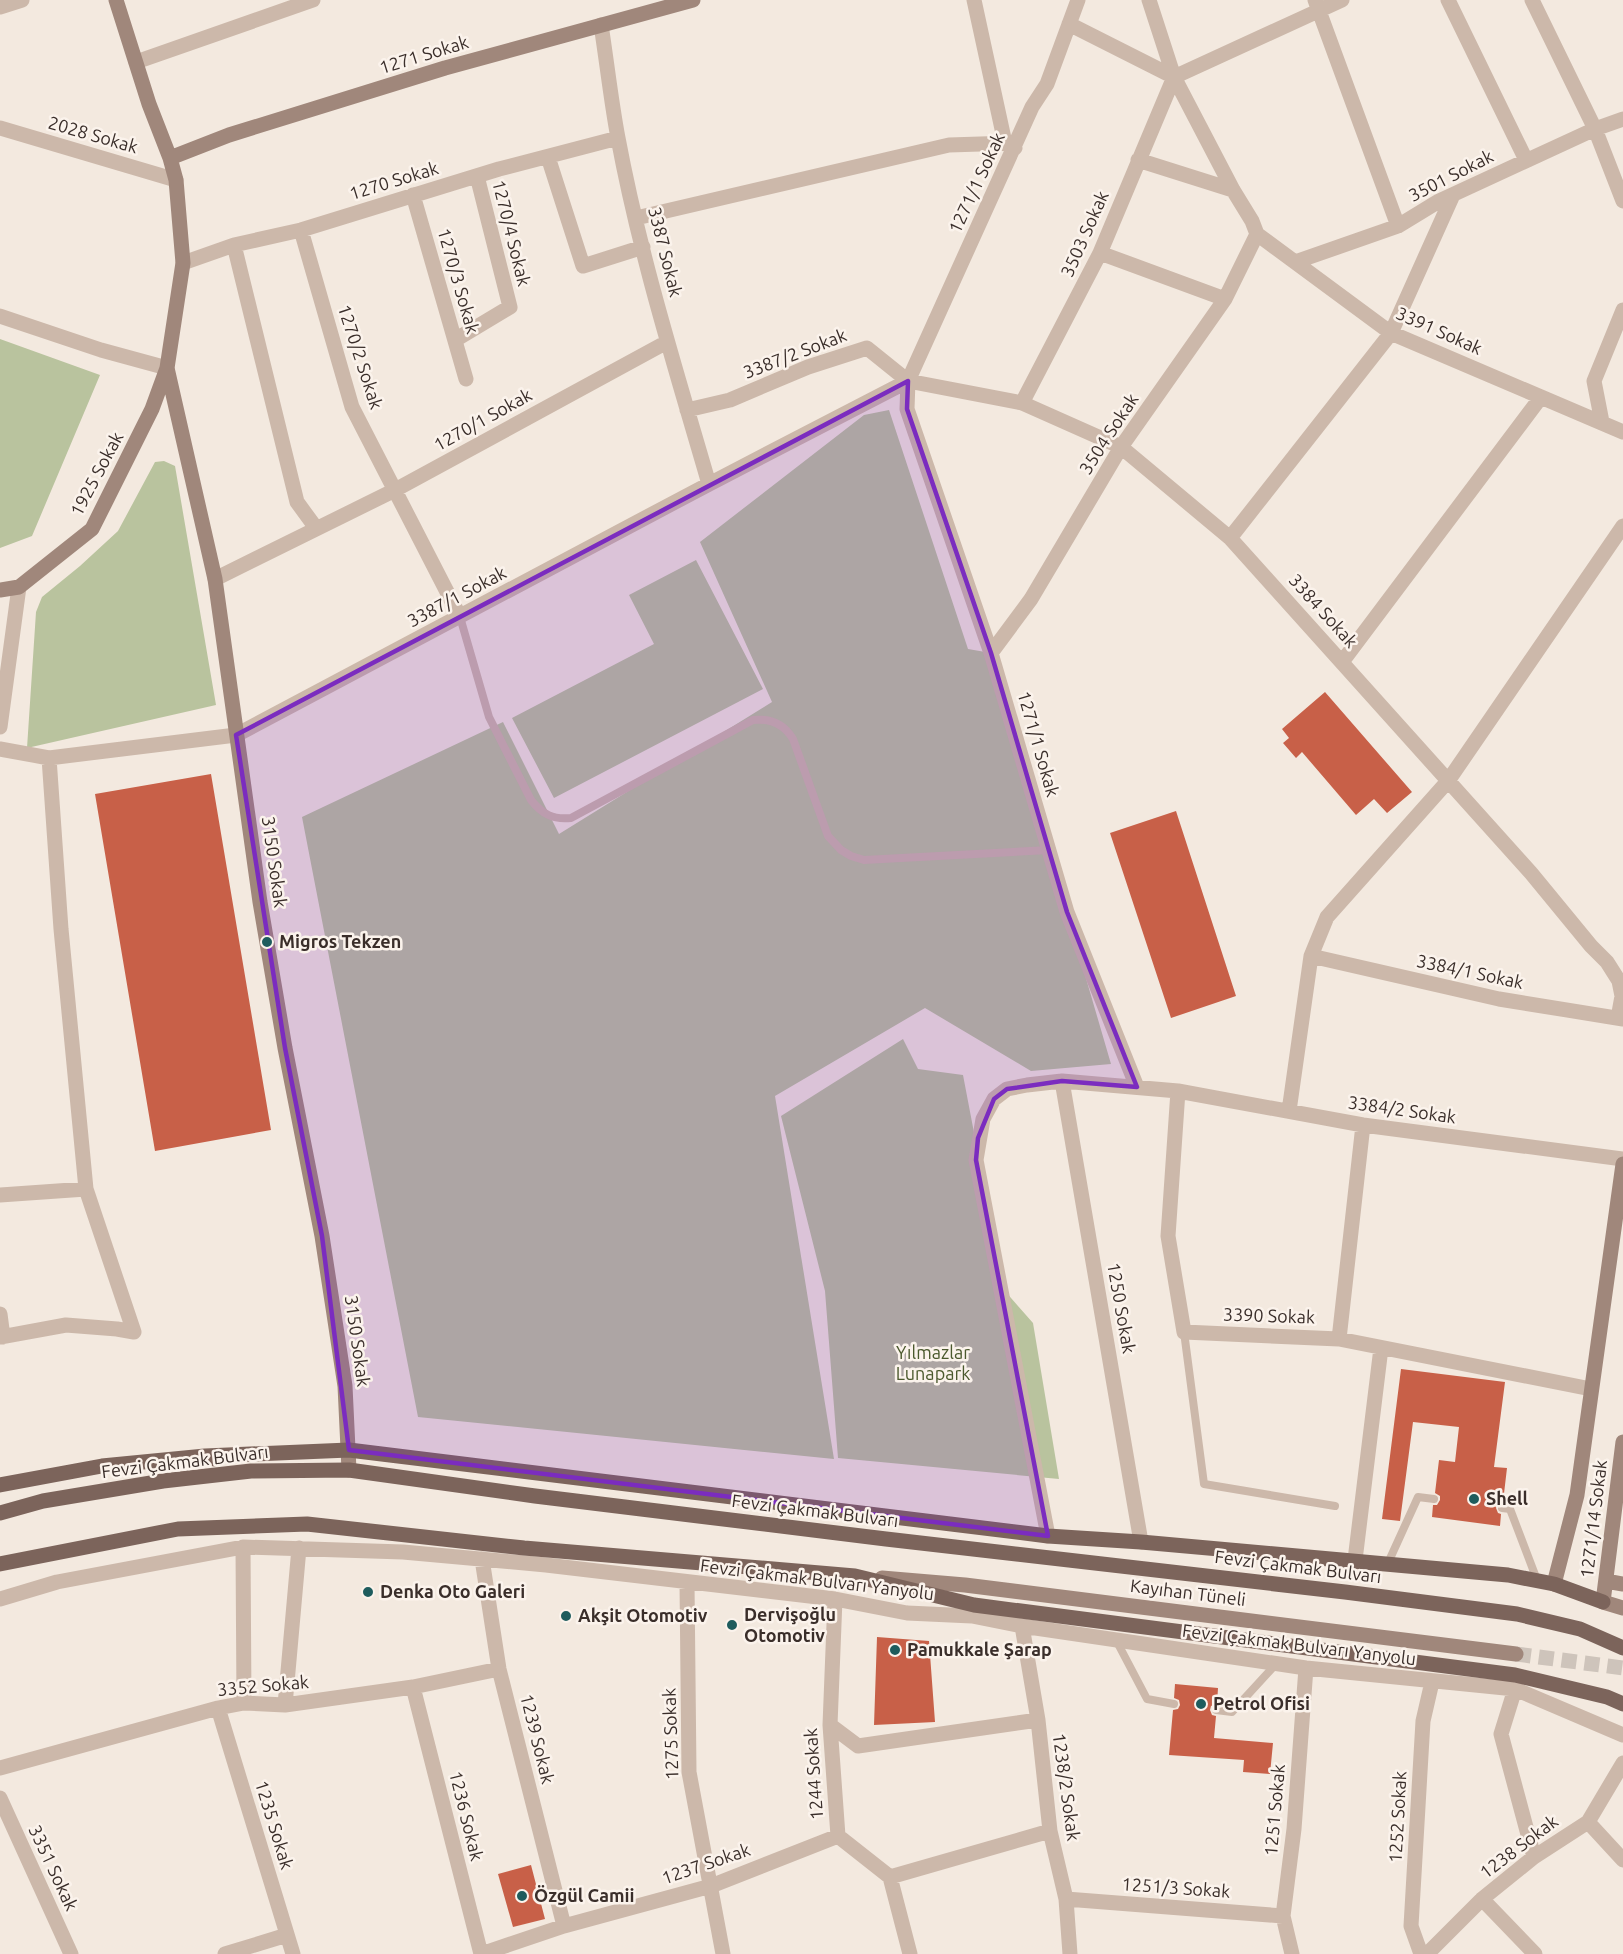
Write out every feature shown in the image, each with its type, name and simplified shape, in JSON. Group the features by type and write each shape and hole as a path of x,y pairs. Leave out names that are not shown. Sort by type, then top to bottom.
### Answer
{"main road":[{"path":"116,0 176,180 183,263 167,368"},
{"name":"1271 Sokak","path":"170,158 229,135 433,71 687,1"},
{"name":"3150 Sokak","path":"167,368 215,579 260,902 283,1037 322,1236 345,1386 350,1470"},
{"name":"1925 Sokak","path":"0,590 19,587 92,529 152,409 167,368"},
{"path":"1554,1584 1577,1495 1623,1164"},
{"name":"1271/14 Sokak","path":"1603,1602 1623,1442"},
{"path":"0,1485 102,1466 205,1456 349,1450 1048,1536 1355,1560 1508,1575 1554,1584 1623,1608"},
{"path":"205,1456 250,1471"},
{"name":"Fevzi Çakmak Bulvarı","path":"0,1513 43,1501 141,1484 250,1471 350,1470 535,1496 875,1538 1517,1614 1580,1629 1623,1648"},
{"path":"0,1564 177,1529 307,1524 524,1548 855,1576 974,1605 1515,1675 1607,1697 1623,1704"},
{"name":"Kayıhan Tüneli","path":"855,1576 977,1586 1516,1654"},
{"path":"1606,1581 1623,1584"}],"street":[{"path":"0,7 22,0"},
{"path":"136,62 313,0"},
{"path":"636,218 950,145 1010,146 974,0"},
{"name":"1271/1 Sokak","path":"1078,0 1047,84 1010,146 908,381 907,409 991,653 1067,912 1137,1087"},
{"path":"1149,0 1174,77 1257,234"},
{"path":"1174,77 1318,6 1342,0"},
{"path":"1448,0 1526,160"},
{"path":"1532,0 1595,129 1623,201"},
{"path":"1318,6 1398,226"},
{"path":"1069,24 1174,77"},
{"name":"3387 Sokak","path":"601,25 618,138 636,218 667,342 709,484"},
{"name":"3503 Sokak","path":"1022,404 1100,253 1174,77"},
{"name":"3501 Sokak","path":"1295,262 1398,226 1453,195 1526,160 1623,119"},
{"name":"2028 Sokak","path":"0,128 176,180"},
{"name":"1270 Sokak","path":"183,263 234,245 301,230 477,176 618,138"},
{"path":"548,157 583,266 643,247"},
{"path":"1138,160 1233,190"},
{"name":"1270/4 Sokak","path":"454,340 510,307 477,176"},
{"name":"1270/3 Sokak","path":"413,195 466,379"},
{"path":"1230,538 1391,333 1453,195"},
{"name":"1270/2 Sokak","path":"301,230 352,407 460,617"},
{"name":"3391 Sokak","path":"1257,234 1391,333 1623,432"},
{"name":"3504 Sokak","path":"991,653 1032,599 1121,447 1225,299 1257,234"},
{"path":"234,245 297,502 316,528"},
{"path":"1100,253 1225,299"},
{"path":"1602,422 1594,381 1623,310"},
{"path":"0,316 101,350 167,368"},
{"name":"1270/1 Sokak","path":"215,579 395,490 667,342"},
{"name":"3387/2 Sokak","path":"687,410 730,400 808,367 867,348 908,381"},
{"name":"3384 Sokak","path":"908,381 1022,404 1121,447 1230,538 1531,873 1607,962 1619,981 1622,996 1621,1019"},
{"name":"3387/1 Sokak","path":"0,748 49,758 236,735 908,381"},
{"path":"1342,662 1541,397"},
{"path":"1289,1111 1311,956 1328,917 1448,781 1623,526"},
{"path":"0,727 19,587"},
{"path":"0,1314 1,1337 66,1325 134,1332 86,1189 61,929 49,758"},
{"name":"3384/1 Sokak","path":"1311,956 1499,999 1621,1019"},
{"name":"3384/2 Sokak","path":"1048,1536 976,1160 983,1119 994,1099 1007,1089 1062,1081 1178,1091 1363,1125 1623,1159"},
{"name":"1250 Sokak","path":"1062,1081 1141,1542"},
{"path":"1178,1091 1168,1236 1184,1332"},
{"path":"1339,1339 1363,1125"},
{"path":"0,1195 86,1189"},
{"name":"3390 Sokak","path":"1184,1332 1339,1339 1591,1389"},
{"path":"1355,1560 1381,1347"},
{"path":"243,1547 244,1703"},
{"name":"Fevzi Çakmak Bulvarı Yanyolu","path":"0,1599 57,1582 243,1547 403,1552 546,1565 835,1599 908,1613 972,1616 1022,1626 1306,1668 1515,1689 1623,1735"},
{"path":"285,1705 299,1548"},
{"name":"1239 Sokak","path":"482,1560 499,1669 564,1926"},
{"name":"1275 Sokak","path":"687,1583 689,1772 723,1954"},
{"name":"1244 Sokak","path":"835,1599 830,1725 838,1836 890,1877"},
{"name":"1238/2 Sokak","path":"1022,1626 1038,1720 1050,1831 1066,1899 1070,1954"},
{"name":"1251 Sokak","path":"1292,1954 1283,1916 1294,1829 1306,1668"},
{"name":"3352 Sokak","path":"0,1768 218,1708 244,1703 285,1705 413,1687 499,1669"},
{"name":"1252 Sokak","path":"1421,1954 1411,1926 1423,1721 1432,1682"},
{"name":"1236 Sokak","path":"413,1687 481,1954"},
{"path":"1515,1689 1501,1734 1534,1857"},
{"name":"1235 Sokak","path":"218,1708 293,1954"},
{"path":"830,1725 858,1746 1038,1720"},
{"name":"1238 Sokak","path":"1427,1954 1482,1899 1534,1857 1588,1822 1623,1763"},
{"name":"3351 Sokak","path":"0,1798 71,1954"},
{"path":"1588,1822 1623,1860"},
{"path":"910,1954 890,1877 1050,1831"},
{"name":"1237 Sokak","path":"481,1954 564,1926 711,1886 838,1836"},
{"name":"1251/3 Sokak","path":"1066,1899 1283,1916"},
{"path":"1482,1899 1535,1954"},
{"path":"225,1954 287,1935"}],"lane":[{"path":"460,617 489,717 531,800 537,809 546,815 571,818 753,720 761,719 777,723 789,732 823,828 833,843 852,856 864,860 1049,850"},
{"path":"1184,1332 1204,1484 1335,1506"},
{"path":"1388,1563 1418,1497 1434,1499"},
{"path":"1502,1508 1510,1509 1537,1580"},
{"path":"1116,1640 1147,1700 1173,1704"},
{"path":"1216,1710 1232,1712 1276,1664"}],"highlighted area":[{"path":"908,381 907,409 991,653 1067,912 1137,1087 1062,1081 1007,1089 994,1099 978,1138 976,1160 1048,1536 349,1450 322,1236 285,1048 236,735"}],"green space":[{"path":"0,339 100,375 32,536 0,548"},
{"path":"889,410 968,649 991,653 1111,1064 1031,1071 925,1008 775,1096 834,1459 418,1417 302,817 503,722 559,834 772,702 700,542 864,415"},
{"path":"164,461 175,466 216,705 27,748 36,612 42,597 118,531 155,462"},
{"path":"696,560 763,689 554,798 512,718 654,644 629,595"},
{"name":"Yılmazlar Lunapark","path":"903,1039 918,1069 963,1075 1004,1290 1033,1323 1059,1479 838,1458 825,1291 781,1116"}],"building":[{"path":"1325,692 1412,792 1387,813 1374,799 1356,815 1302,752 1296,758 1283,743 1289,738 1282,729"},
{"path":"211,774 271,1130 155,1151 95,794"},
{"path":"1176,811 1236,996 1171,1018 1110,833"},
{"path":"1401,1369 1505,1382 1494,1467 1507,1468 1503,1502 1497,1504 1496,1508 1501,1514 1500,1526 1432,1517 1433,1505 1437,1505 1440,1500 1440,1496 1435,1493 1439,1460 1455,1462 1459,1427 1413,1422 1400,1521 1382,1519"},
{"path":"877,1637 929,1641 935,1722 874,1725"},
{"path":"1175,1684 1218,1688 1217,1704 1211,1706 1210,1710 1212,1715 1216,1716 1214,1738 1273,1743 1270,1774 1243,1772 1244,1760 1169,1755 1173,1710 1178,1709 1180,1705 1179,1700 1174,1698"},
{"name":"Özgül Camii","path":"531,1865 545,1919 513,1927 498,1874"}],"tunnel":[{"path":"1516,1654 1623,1668"}],"place":[{"name":"Migros Tekzen","path":"267,942"},
{"name":"Shell","path":"1474,1499"},
{"name":"Denka Oto Galeri","path":"368,1592"},
{"name":"Akşit Otomotiv","path":"566,1616"},
{"name":"Dervişoğlu Otomotiv","path":"732,1625"},
{"name":"Pamukkale Şarap","path":"895,1650"},
{"name":"Petrol Ofisi","path":"1201,1704"},
{"name":"Özgül Camii","path":"522,1896"}]}
